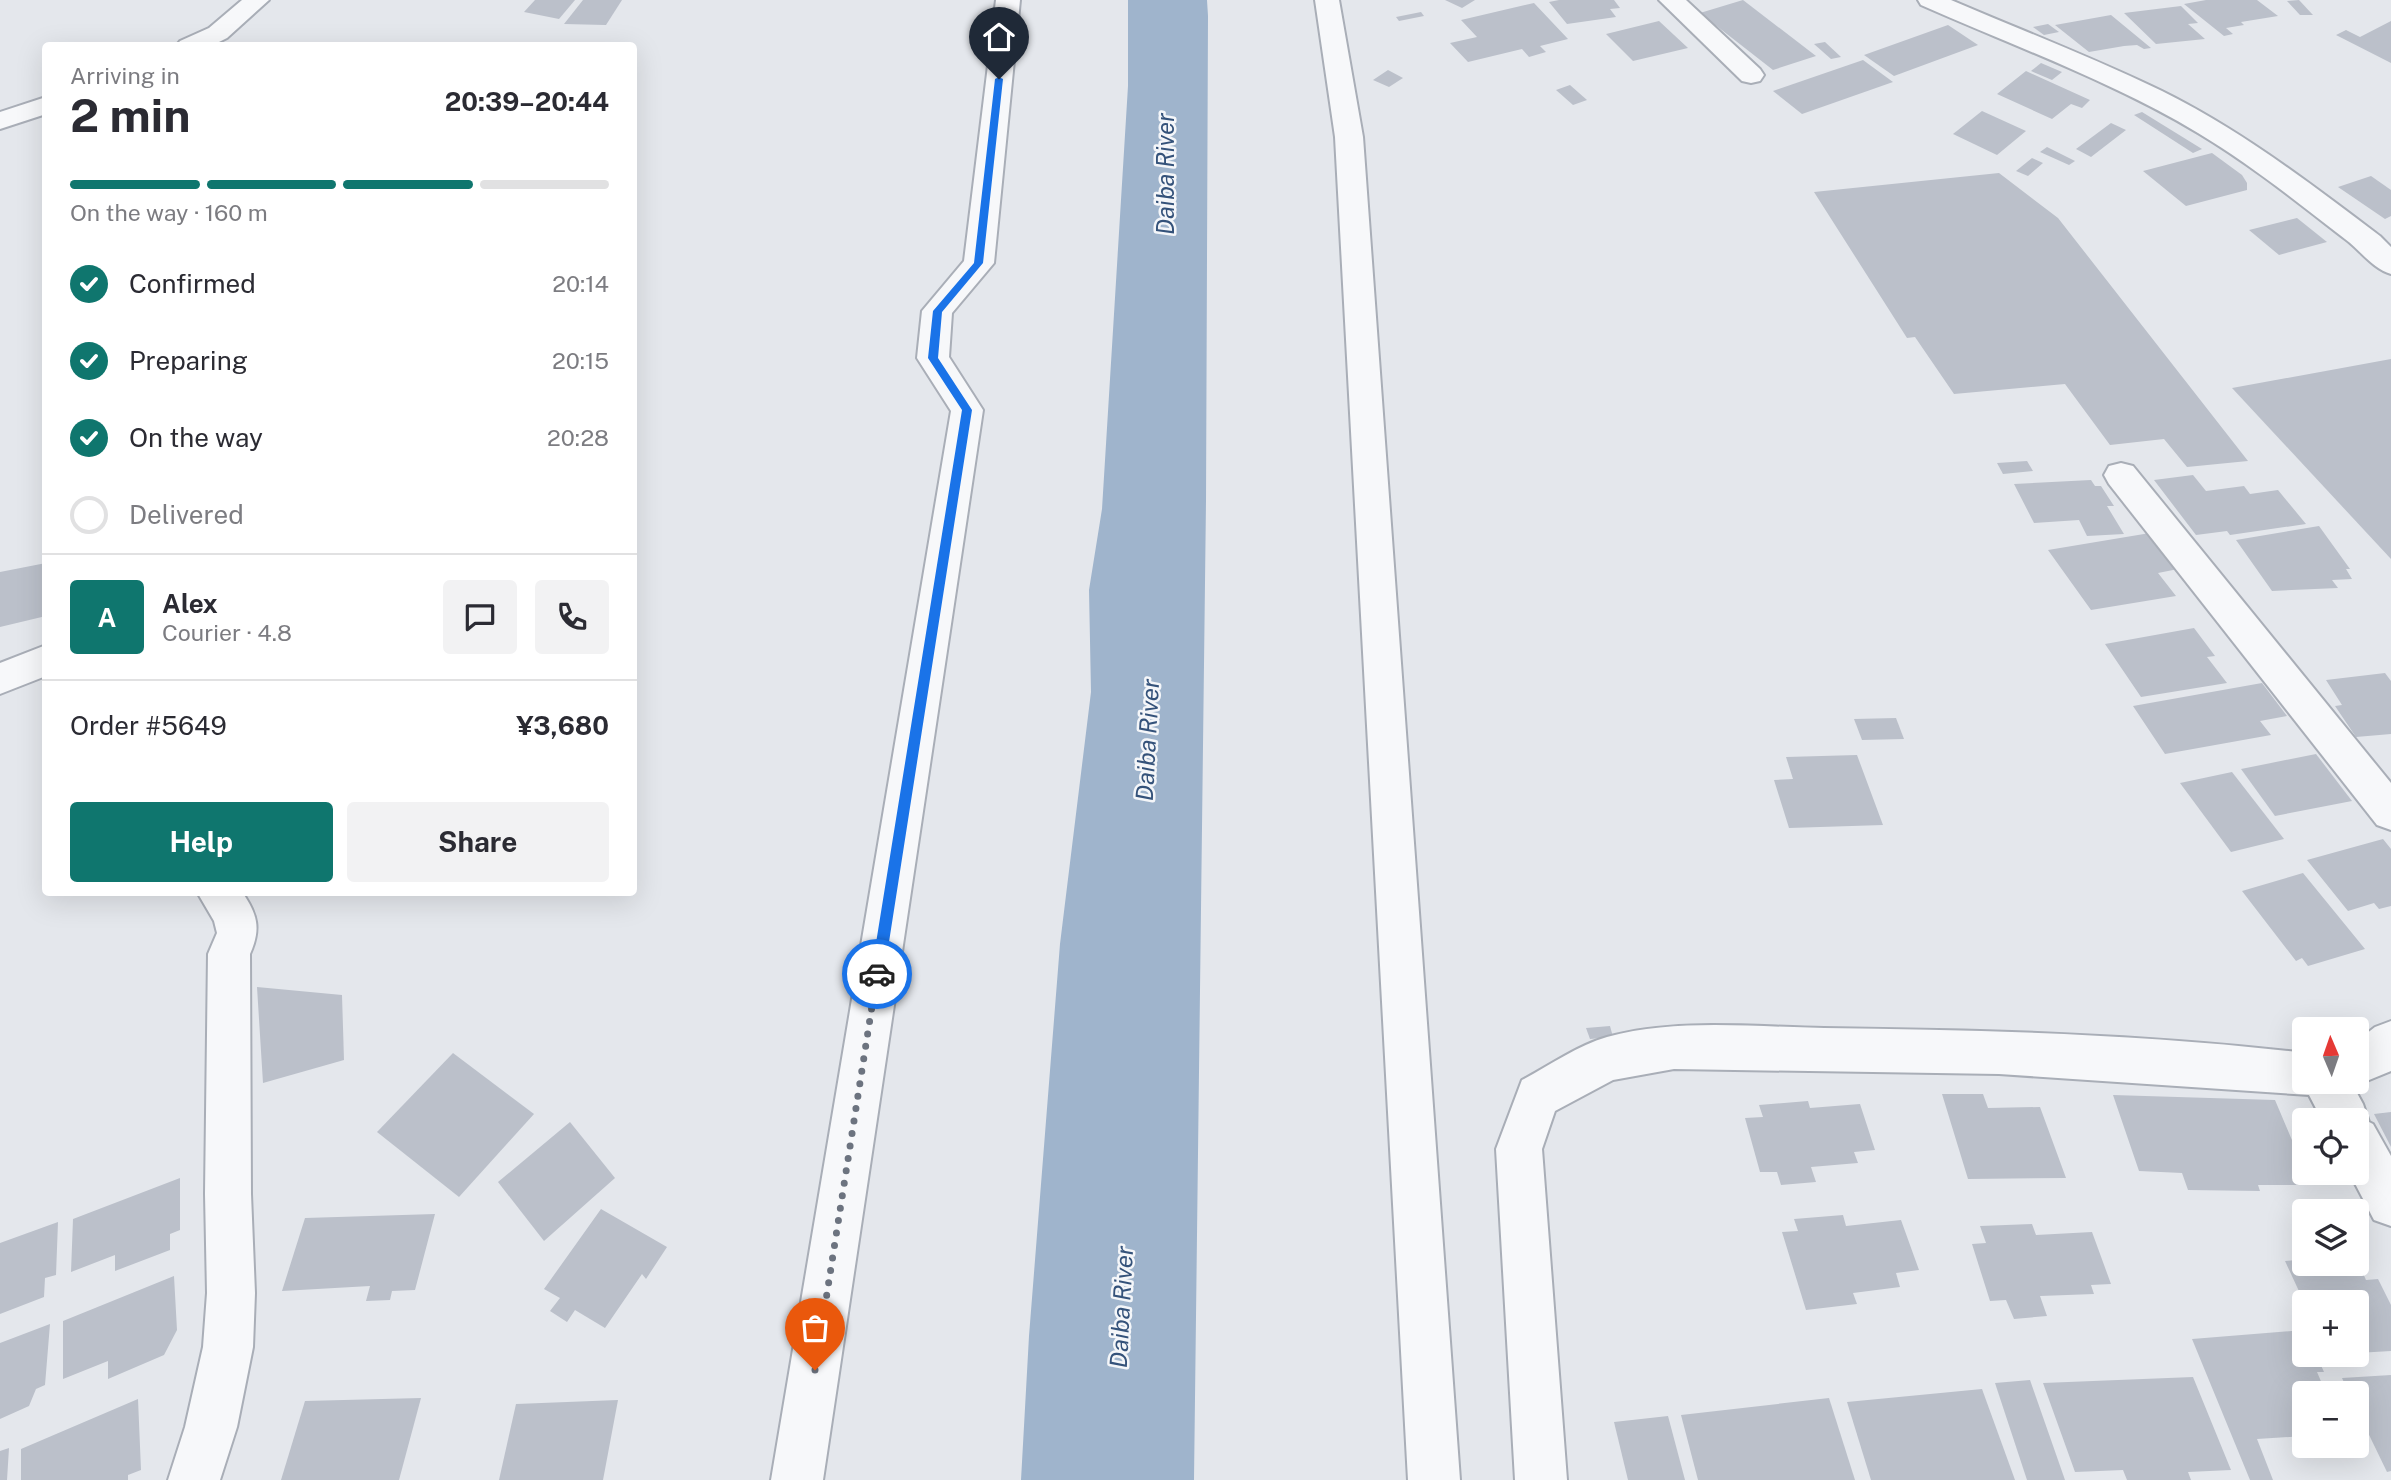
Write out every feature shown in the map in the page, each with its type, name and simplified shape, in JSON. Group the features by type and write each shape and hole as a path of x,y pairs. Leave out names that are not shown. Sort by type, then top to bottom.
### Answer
{"street":[{"path":"218,39 257,0"},
{"path":"797,1480 967,410 933,358 937,311 979,263 1008,0"},
{"path":"1327,0 1349,137 1434,1480"},
{"path":"1671,0 1751,75"},
{"path":"1930,0 2153,97 2209,128 2284,178 2370,243 2391,264"},
{"path":"0,121 42,106"},
{"path":"2121,475 2391,813"},
{"path":"0,679 42,662"},
{"path":"194,1480 211,1427 228,1347 231,1293 228,1194 229,954 238,933 232,913 220,896"},
{"path":"2370,1058 2391,1042"},
{"path":"1542,1480 1519,1149 1538,1096 1584,1071 1607,1059 1674,1048 1999,1052 2232,1066 2292,1073"},
{"path":"2369,1162 2391,1203"}],"water":[{"name":"Daiba River","path":"1128,0 1207,0 1208,16 1206,501 1194,1480 1021,1480 1029,1336 1060,944 1091,692 1089,590 1102,509 1128,86"}],"building":[{"path":"535,0 575,0 559,19 524,12"},
{"path":"583,0 622,0 606,25 564,24"},
{"path":"1445,0 1475,0 1462,8"},
{"path":"1614,0 1620,8 1610,9 1616,17 1567,24 1549,2"},
{"path":"1743,0 1816,56 1773,70 1700,13"},
{"path":"2206,0 2257,0 2278,16 2241,22 2244,25 2226,28 2233,34 2224,36 2184,4"},
{"path":"2299,0 2313,15 2300,15 2287,1"},
{"path":"1534,3 1568,39 1540,46 1546,52 1529,57 1522,49 1468,62 1450,43 1477,37 1461,20"},
{"path":"2181,6 2198,23 2188,24 2205,39 2156,44 2124,13"},
{"path":"1421,12 1424,16 1399,21 1396,17"},
{"path":"2111,15 2151,48 2144,49 2137,45 2089,52 2055,25"},
{"path":"1659,21 1688,48 1633,61 1606,34"},
{"path":"2391,21 2391,63 2336,35 2346,30 2360,37"},
{"path":"2048,24 2059,32 2044,35 2033,27"},
{"path":"1948,25 1978,45 1894,76 1864,55"},
{"path":"1825,42 1841,57 1831,59 1814,44"},
{"path":"1863,60 1893,82 1802,114 1773,91"},
{"path":"2041,63 2062,72 2052,80 2031,71"},
{"path":"1388,70 1403,78 1389,87 1373,80"},
{"path":"2026,71 2090,100 2082,108 2071,104 2052,119 1997,94"},
{"path":"1570,85 1587,100 1573,105 1556,90"},
{"path":"1982,111 2026,131 1997,155 1953,134"},
{"path":"2142,112 2202,149 2193,153 2134,115"},
{"path":"2111,123 2126,130 2091,157 2076,149"},
{"path":"2047,147 2075,161 2069,165 2040,152"},
{"path":"2212,153 2242,175 2247,183 2247,190 2186,206 2143,171"},
{"path":"2032,158 2043,163 2028,176 2016,171"},
{"path":"1999,173 2058,218 2248,461 2187,467 2164,439 2110,445 2065,384 1954,394 1915,337 1907,338 1814,192"},
{"path":"2371,176 2391,190 2391,216 2385,219 2338,187"},
{"path":"2297,218 2327,242 2279,255 2249,230"},
{"path":"2391,359 2391,559 2232,388"},
{"path":"2027,461 2033,471 2003,474 1997,463"},
{"path":"2193,475 2206,491 2244,486 2250,494 2278,490 2306,524 2230,535 2227,531 2196,535 2154,480"},
{"path":"2091,480 2095,486 2101,486 2114,506 2107,506 2124,534 2087,536 2079,520 2034,523 2014,484"},
{"path":"2319,526 2350,569 2346,569 2352,579 2332,580 2338,588 2272,591 2236,540"},
{"path":"2150,533 2178,569 2158,573 2176,596 2091,610 2048,550"},
{"path":"42,564 42,617 0,627 0,572"},
{"path":"2194,628 2215,656 2207,657 2227,683 2141,697 2105,644"},
{"path":"2385,673 2391,681 2391,734 2356,737 2335,706 2342,705 2326,680"},
{"path":"2262,683 2287,716 2260,721 2271,735 2165,754 2133,706"},
{"path":"1896,718 1904,739 1862,740 1854,719"},
{"path":"2316,754 2352,801 2275,816 2241,769"},
{"path":"1857,755 1883,825 1789,828 1774,780 1793,779 1786,757"},
{"path":"2232,772 2284,839 2231,852 2180,783"},
{"path":"2383,839 2391,849 2391,906 2379,909 2374,903 2348,911 2307,860"},
{"path":"2303,873 2365,949 2308,966 2302,958 2296,961 2242,891"},
{"path":"257,987 342,995 344,1060 263,1083"},
{"path":"1610,1026 1613,1037 1590,1039 1586,1028"},
{"path":"453,1053 534,1114 459,1197 377,1132"},
{"path":"1942,1094 1983,1094 1988,1108 2040,1107 2066,1178 1968,1179"},
{"path":"2113,1095 2275,1100 2292,1140 2292,1185 2258,1185 2260,1191 2188,1190 2182,1173 2139,1171"},
{"path":"1808,1101 1810,1108 1860,1104 1875,1150 1854,1152 1858,1163 1811,1167 1816,1182 1781,1185 1777,1172 1760,1172 1745,1118 1763,1117 1759,1105"},
{"path":"2391,1112 2391,1147 2374,1114"},
{"path":"570,1122 615,1178 544,1241 498,1182"},
{"path":"180,1178 180,1230 170,1234 170,1250 115,1271 115,1255 71,1272 73,1219"},
{"path":"601,1209 667,1247 646,1279 642,1274 605,1328 575,1310 567,1322 550,1311 560,1298 544,1289"},
{"path":"435,1214 415,1290 392,1291 390,1300 366,1301 370,1286 282,1291 305,1218"},
{"path":"1843,1215 1846,1226 1901,1220 1919,1270 1896,1273 1900,1287 1853,1293 1857,1304 1806,1310 1782,1232 1798,1231 1794,1219"},
{"path":"58,1222 56,1275 45,1278 44,1297 0,1314 0,1243"},
{"path":"2032,1224 2036,1235 2092,1232 2111,1284 2091,1285 2094,1294 2040,1296 2047,1316 2014,1319 2006,1300 1990,1301 1972,1244 1986,1243 1980,1226"},
{"path":"2292,1260 2292,1276 2364,1276 2366,1280 2378,1279 2391,1305 2391,1351 2369,1352 2369,1290 2298,1290 2285,1261"},
{"path":"174,1276 177,1330 164,1355 108,1379 108,1361 63,1379 63,1321"},
{"path":"50,1324 45,1385 36,1389 29,1406 0,1419 0,1343"},
{"path":"2292,1331 2292,1367 2322,1367 2324,1372 2317,1372 2321,1381 2292,1381 2292,1437 2257,1439 2273,1480 2250,1480 2192,1339"},
{"path":"2391,1375 2391,1471 2387,1472 2369,1435 2369,1381 2343,1381 2342,1378"},
{"path":"2193,1377 2231,1470 2188,1472 2191,1480 2127,1480 2123,1470 2075,1472 2043,1383"},
{"path":"2030,1380 2065,1480 2027,1480 1995,1383"},
{"path":"1982,1389 2015,1480 1871,1480 1847,1402"},
{"path":"421,1398 399,1480 281,1480 305,1401"},
{"path":"1829,1398 1855,1480 1698,1480 1681,1415"},
{"path":"138,1399 141,1470 128,1475 128,1480 21,1480 21,1449"},
{"path":"618,1400 603,1480 499,1480 516,1404"},
{"path":"1668,1416 1685,1480 1628,1480 1614,1422"},
{"path":"9,1448 7,1480 0,1480 0,1451"}],"way so far":[{"path":"815,1370 877,974"}],"route":[{"path":"877,974 967,410 933,358 937,311 979,263 999,79"}]}
